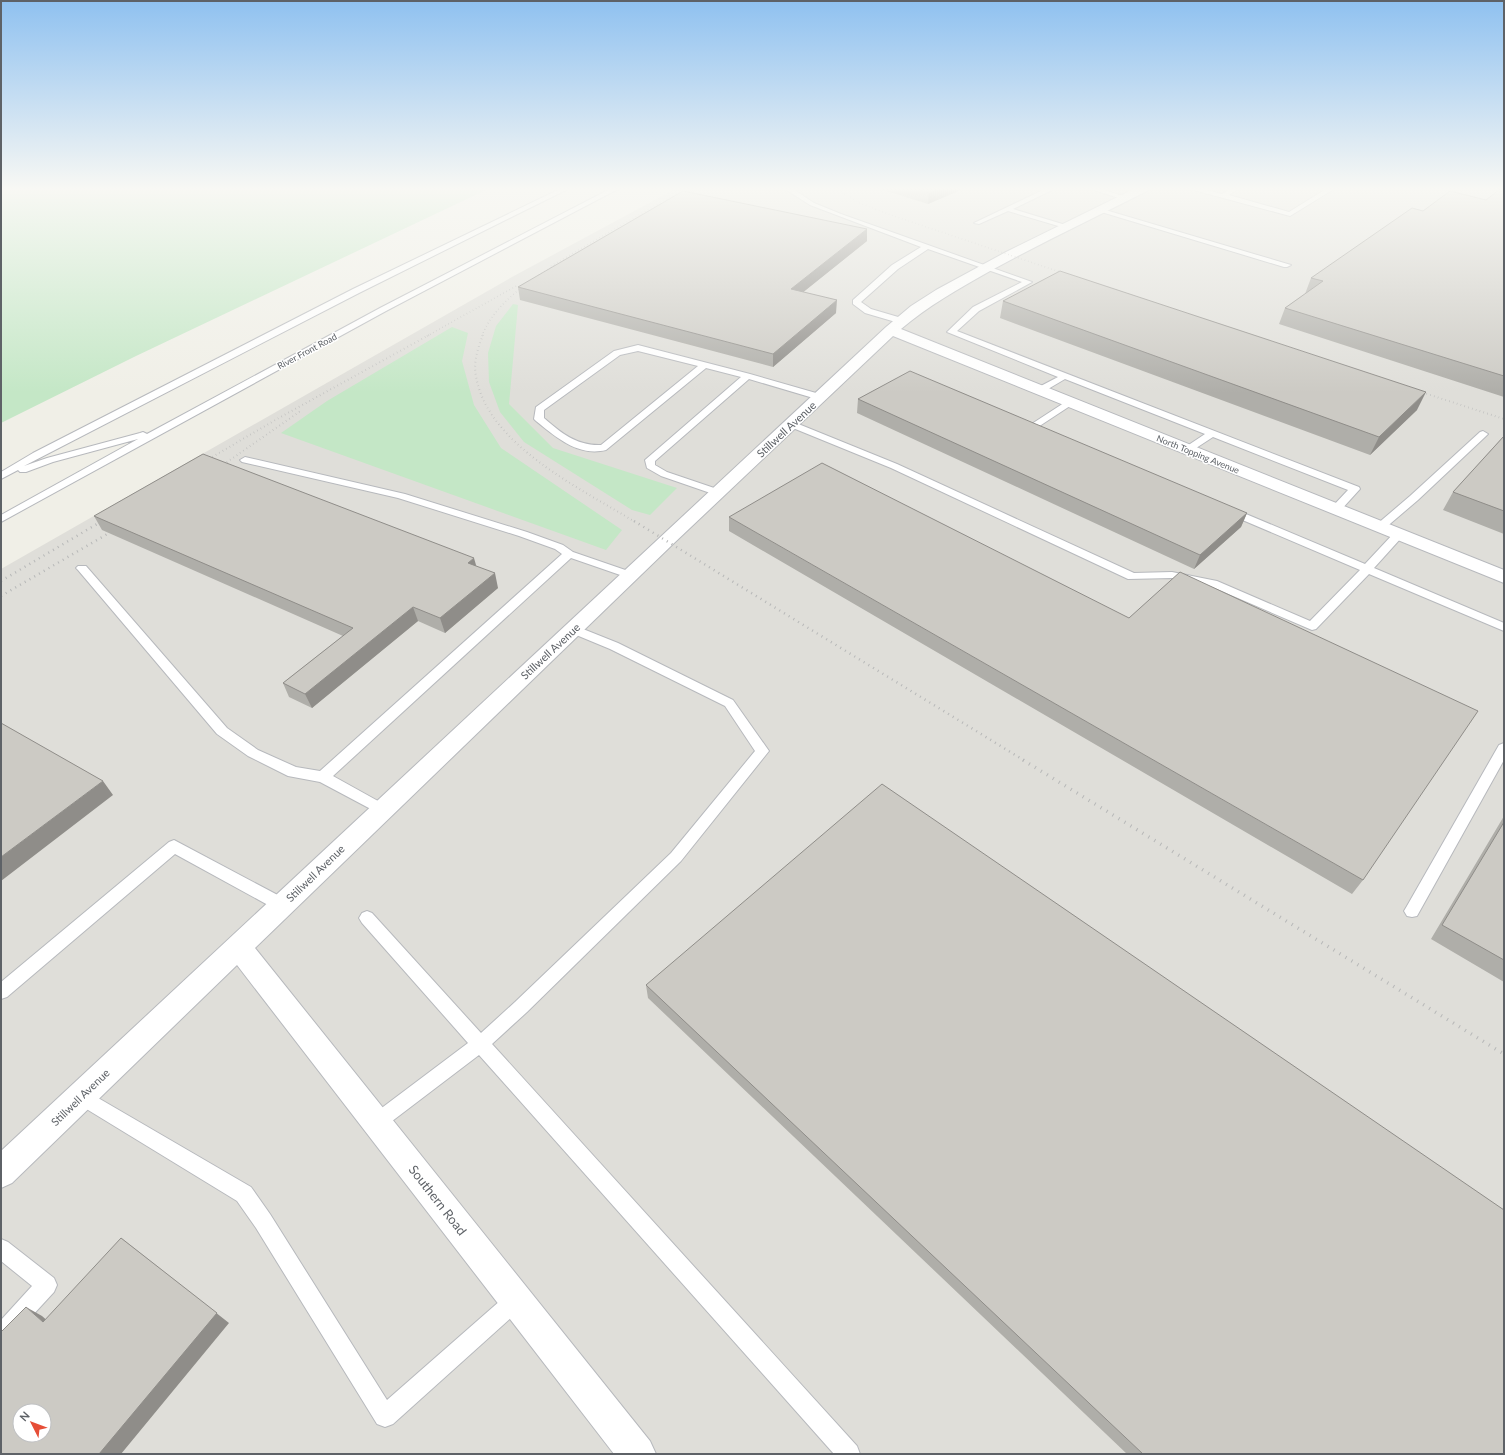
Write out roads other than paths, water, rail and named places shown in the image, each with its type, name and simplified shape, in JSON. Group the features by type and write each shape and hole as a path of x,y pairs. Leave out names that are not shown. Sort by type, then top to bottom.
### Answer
{"street":[{"name":"Stillwell Avenue","path":"1,1172 630,575 896,326 916,309 941,293 1008,257"},
{"name":"North Topping Avenue","path":"896,326 1040,390 1504,577"},
{"name":"Southern Road","path":"238,946 637,1454"}],"lane":[{"path":"1,477 36,455 356,291 426,257"},
{"name":"River Front Road","path":"1,519 160,430 485,257"},
{"path":"896,326 868,311 856,302 895,267 911,257"},
{"path":"959,257 1028,282 976,309 951,332 1355,490 1336,510"},
{"path":"1259,257 1287,265"},
{"path":"704,365 603,448 591,450 566,441 539,419 540,408 617,352 638,348 747,376 820,397"},
{"path":"719,493 664,474 650,466 650,460 747,376"},
{"path":"1040,390 1065,376"},
{"path":"1047,433 1029,425 1070,402"},
{"path":"791,424 894,466 1132,577 1172,575 1213,583 1312,626 1368,569 1398,535"},
{"path":"1,477 50,460 160,430"},
{"path":"1187,450 1211,434"},
{"path":"1380,527 1414,498 1483,434"},
{"path":"245,460 401,496 523,534 559,547 569,554 630,575"},
{"path":"1222,507 1504,627"},
{"path":"323,777 569,554"},
{"path":"82,568 222,731 253,753 293,772 323,777 382,810"},
{"path":"377,1122 480,1044 521,1007 676,856 762,751 729,703 614,646 573,629"},
{"path":"1412,911 1504,748"},
{"path":"1,992 174,846 282,905"},
{"path":"367,918 849,1454"},
{"path":"81,1096 244,1194 263,1221 385,1416 516,1300"},
{"path":"1,1249 47,1285 1,1335"}],"railway":[{"path":"551,266 567,257"},
{"path":"1015,257 1069,275"},
{"path":"482,336 487,325 495,314 513,294 556,264"},
{"path":"427,336 518,285"},
{"path":"202,463 277,419 429,335"},
{"path":"483,335 478,350 475,371 484,401 498,423 517,444 540,462 589,495 635,522"},
{"path":"1415,390 1504,419"},
{"path":"217,469 302,410"},
{"path":"100,522 109,517"},
{"path":"1,581 102,521"},
{"path":"634,521 1025,761"},
{"path":"1,596 109,533"},
{"path":"1023,760 1504,1054"}]}
